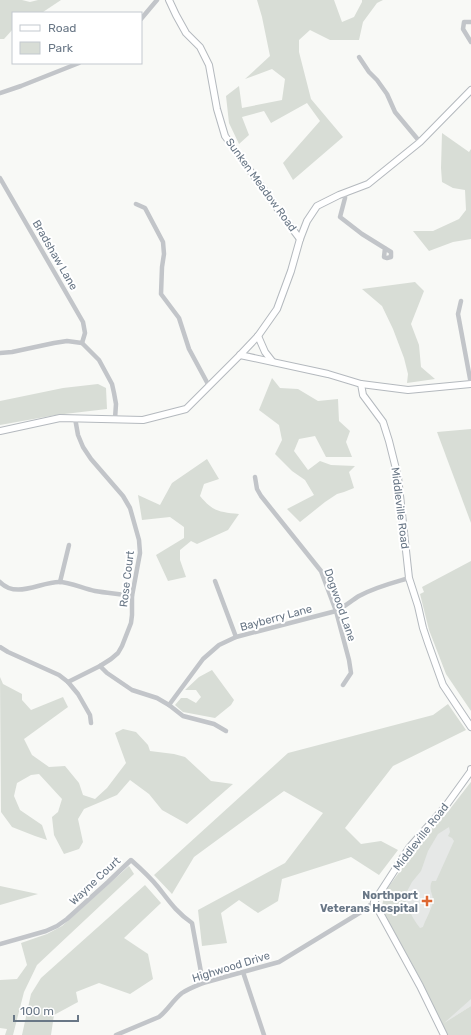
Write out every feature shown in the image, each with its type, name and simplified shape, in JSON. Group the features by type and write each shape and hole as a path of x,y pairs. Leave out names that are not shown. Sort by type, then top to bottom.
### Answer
{"street":[{"path":"142,17 157,0"},
{"name":"Sunken Meadow Road","path":"169,0 186,34 200,47 209,65 216,109 226,136 300,239"},
{"path":"471,22 464,22 463,29 471,42"},
{"path":"359,57 387,94 395,112 420,142"},
{"path":"0,93 76,64"},
{"path":"0,431 60,418 143,420 186,409 258,336 277,309 291,271 300,239 307,221 317,206 368,184 420,142 471,90"},
{"name":"Bradshaw Lane","path":"0,178 83,322 85,333 82,343"},
{"path":"345,193 340,217 362,234 385,248"},
{"path":"136,204 145,208 163,242 164,254 161,294 179,318 189,349 209,386"},
{"path":"240,355 328,374 361,384 408,390 471,384 458,314 461,301"},
{"path":"258,336 265,352 272,361"},
{"path":"0,353 67,341 82,343 98,360 112,384 116,404 115,419"},
{"name":"Middleville Road","path":"361,384 363,395 383,422 389,441 398,477 409,578 425,635 444,685 471,727"},
{"name":"Rose Court","path":"68,682 111,659 118,653 122,646 132,615 132,596 140,552 139,540 130,508 123,496 91,459 83,447 78,435 75,418"},
{"name":"Dogwood Lane","path":"255,477 257,489 261,496 321,570 336,611 349,660 351,673 343,685"},
{"path":"60,582 69,544"},
{"name":"Bayberry Lane","path":"169,705 202,658 219,646 236,637 336,611 345,607 359,596 376,588 409,578"},
{"path":"215,581 236,637"},
{"path":"0,582 10,589 17,590 60,582 95,591 132,596"},
{"path":"0,647 13,655 59,675 68,682 90,715 91,723"},
{"path":"100,666 107,673 132,690 157,698 183,716 214,724 226,731"},
{"name":"Middleville Road","path":"374,902 409,848 445,806 471,769"},
{"name":"Wayne Court","path":"0,944 40,933 57,926 67,919 131,860 157,886 172,906 192,923 203,983"},
{"path":"374,902 420,986 444,1035"},
{"name":"Highwood Drive","path":"116,1035 159,1017 182,994 203,983 279,962 361,912 374,902"},
{"path":"243,972 264,1035"}],"shaded area":[{"name":"Northport Veterans Hospital","path":"471,782 471,1006 441,1025 422,982 382,909 384,893"}],"green space":[{"path":"0,0 22,0 30,2 38,0 61,0 43,12 12,12 12,30 4,39 0,39"},
{"path":"257,0 334,0 342,22 354,17 362,0 383,0 377,3 363,22 359,40 330,40 310,30 299,40 299,52 311,99 343,137 293,180 283,163 320,121 307,103 271,123 264,111 242,117 249,135 239,144 229,123 226,96 239,86 242,108 282,100 285,79 272,69 245,79 270,56"},
{"path":"442,133 469,152 471,149 471,239 453,242 429,251 413,231 433,231 459,219 466,210 465,190 453,188 442,182"},
{"path":"415,282 424,291 411,324 419,345 421,367 435,379 407,383 408,374 404,358 382,306 362,289"},
{"path":"272,378 280,388 298,389 318,401 338,399 339,421 350,431 346,442 352,457 326,457 315,436 299,439 294,451 308,470 320,461 331,465 355,466 349,472 354,488 337,494 300,522 287,509 314,495 305,480 292,471 275,454 282,440 279,425 259,410"},
{"path":"98,384 106,388 107,409 56,415 0,425 0,401 63,388"},
{"path":"471,429 471,523 437,432"},
{"path":"207,459 219,479 204,484 200,496 209,505 217,510 239,514 228,530 197,544 191,541 180,550 180,560 186,577 168,581 156,555 184,538 184,527 170,517 142,520 138,495 160,505 172,483"},
{"path":"471,561 471,711 446,674 429,630 420,594 424,592 422,587"},
{"path":"212,670 234,700 231,705 215,718 183,712 175,705 181,698 187,698 196,703 201,697 196,690 185,690 199,677"},
{"path":"0,677 3,684 22,694 22,700 31,710 63,697 68,707 24,739 32,755 49,767 65,766 79,783 83,795 95,799 107,788 126,763 115,733 123,729 136,732 148,745 150,751 185,757 211,781 233,784 187,824 162,810 149,794 130,780 117,795 84,809 78,819 83,842 79,849 64,854 54,835 52,817 58,812 62,799 39,774 31,775 17,783 14,796 20,810 42,825 47,840 12,827 1,812"},
{"path":"448,704 466,730 393,766 345,828 361,844 381,841 398,850 379,875 351,857 282,879 278,901 258,913 239,900 221,913 227,943 202,946 198,910 285,863 323,813 284,791 194,857 172,894 154,875 288,753 433,715"},
{"name":"Northport Veterans Hospital","path":"471,782 471,999 444,1023 471,1006 471,1035 447,1035 422,982 382,909 384,893 442,814 444,817","holes":["449,827 450,832 448,836 454,841 436,881 432,881 430,887 433,903 423,927 420,928 410,913 404,897 412,882 421,871 428,851 438,834"]},
{"path":"129,866 134,874 37,965 24,992 13,1035 5,1035 7,1029 0,1028 0,980 17,979 27,965 21,943 47,934 62,926"},
{"path":"145,885 161,903 124,938 148,954 153,979 130,994 99,983 76,992 78,1002 54,1015 51,1035 22,1035 31,994 41,978"},
{"path":"0,886 38,894 0,905"}],"place":[{"name":"Northport Veterans Hospital","path":"427,901"}]}
